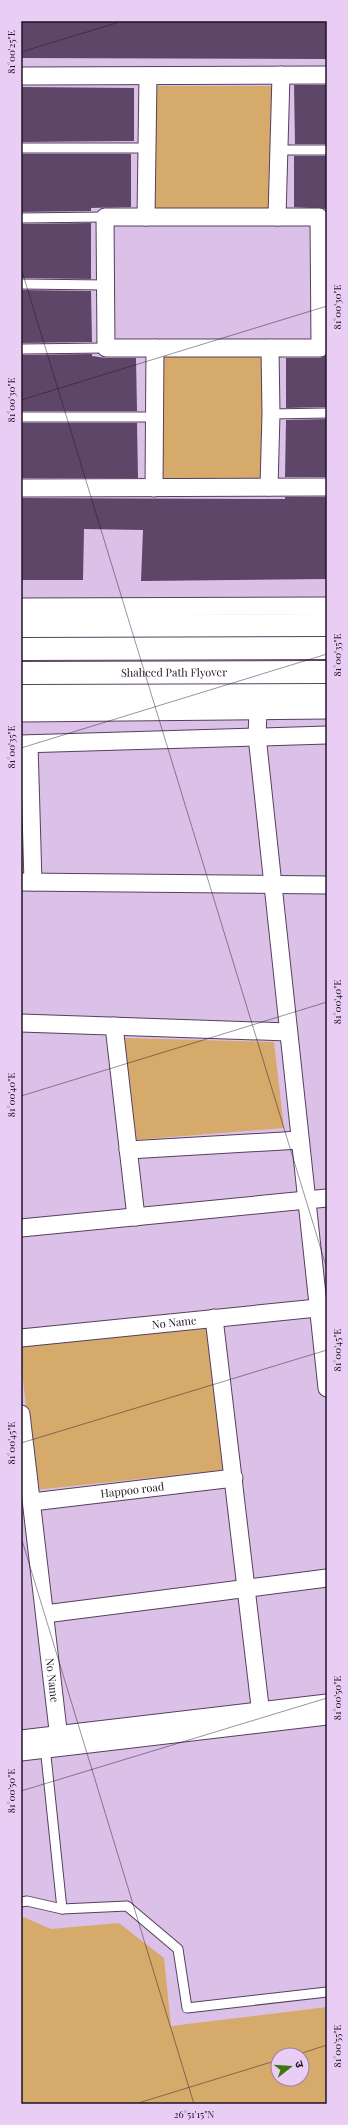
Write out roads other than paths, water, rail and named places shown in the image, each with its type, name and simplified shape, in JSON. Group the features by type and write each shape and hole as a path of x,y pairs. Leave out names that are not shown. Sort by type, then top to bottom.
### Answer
{"main road":[{"path":"21,626 327,625"},
{"path":"21,649 327,648"},
{"name":"Shaheed Path Flyover","path":"21,673 327,672"},
{"path":"21,696 327,695"}],"street":[{"path":"277,217 281,75"},
{"path":"21,76 327,75"},
{"path":"146,217 148,76"},
{"path":"106,217 146,217 323,217 323,348 106,348 106,217"},
{"path":"154,488 155,348"},
{"path":"269,487 271,414 270,348"},
{"path":"21,488 327,487"},
{"path":"21,607 327,606"},
{"path":"21,712 327,710"},
{"path":"258,711 257,736 272,886 306,1200 322,1307 327,1388"},
{"path":"327,735 25,744 27,882 272,886 327,885"},
{"path":"21,1022 288,1032"},
{"path":"114,1026 136,1217"},
{"path":"128,1150 300,1140"},
{"path":"21,1228 327,1198"},
{"name":"No Name","path":"21,1338 322,1307"},
{"path":"214,1318 262,1717"},
{"name":"No Name","path":"21,1414 45,1614 52,1742"},
{"name":"Happoo road","path":"32,1502 234,1478"},
{"path":"45,1614 327,1578"},
{"path":"21,1752 52,1742 262,1717 327,1703"},
{"path":"262,1717 327,1716"},
{"path":"21,1739 52,1742"}],"lane":[{"path":"21,148 147,148"},
{"path":"279,150 327,150"},
{"path":"21,218 106,217"},
{"path":"21,284 106,285"},
{"path":"21,349 106,348"},
{"path":"271,414 327,413"},
{"path":"21,417 155,417"},
{"path":"52,1742 62,1910"},
{"path":"21,1902 27,1901 62,1910 127,1906 178,1949 187,2008 327,1992"}]}
